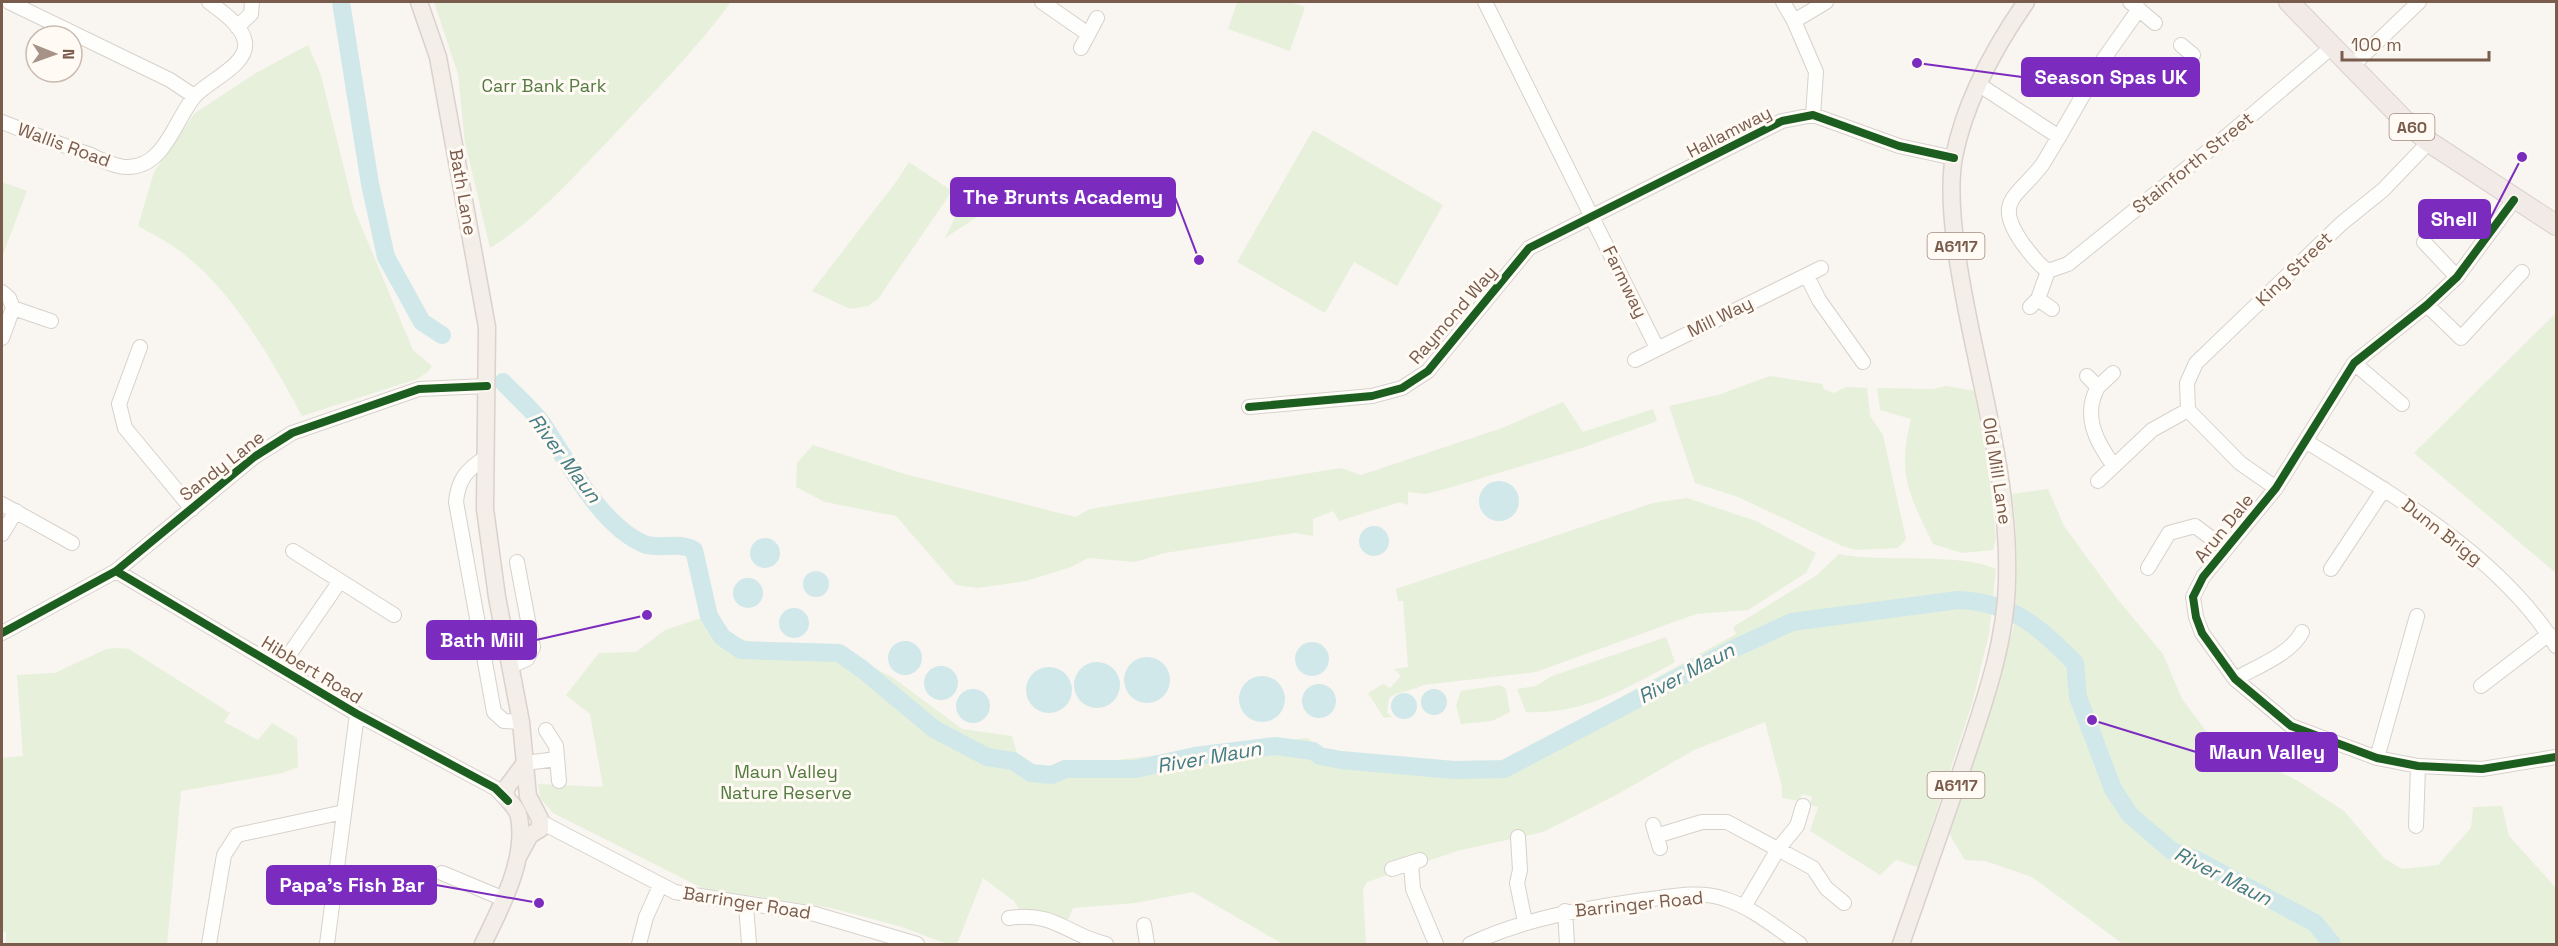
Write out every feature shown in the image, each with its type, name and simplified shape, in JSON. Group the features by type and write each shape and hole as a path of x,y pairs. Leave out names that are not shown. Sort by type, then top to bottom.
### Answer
{"highway":[{"name":"A60","path":"2289,2 2429,142 2514,200 2556,225"}],"main road":[{"name":"Bath Lane","path":"419,2 438,57 487,327 485,508 497,597 521,722 525,763 524,809"},
{"name":"Old Mill Lane","path":"1902,945 1982,707 2003,623 2006,595 2005,520 1999,467 1956,251 1954,158 1978,84 2001,38 2026,2"},
{"path":"483,945 504,899 518,857 524,809"}],"street":[{"path":"9,2 170,80 194,96 235,64 243,55 245,43 237,27 209,2"},
{"path":"237,27 251,14 252,2"},
{"path":"1042,2 1088,34"},
{"path":"1485,2 1593,216"},
{"path":"1783,2 1794,21 1816,72 1813,115 1899,146 1954,158"},
{"path":"1794,21 1826,2"},
{"path":"2351,66 2420,2"},
{"path":"2052,309 2034,303 2048,271 2038,265 2012,227 2009,214 2012,200 2024,182 2042,165 2134,5 2155,23"},
{"path":"1081,48 1097,18"},
{"path":"2181,45 2193,55"},
{"name":"Stainforth Street","path":"2048,271 2068,264 2332,47"},
{"path":"1978,84 2059,137"},
{"name":"Wallis Road","path":"2,123 127,167 146,163 160,151 194,96"},
{"name":"Hallamway","path":"1593,216 1782,121 1813,115"},
{"name":"King Street","path":"2188,410 2187,383 2196,363 2342,223 2383,190 2429,142"},
{"name":"Arun Dale","path":"2514,200 2457,277 2427,305 2354,363 2307,442 2276,488 2203,577 2193,597 2196,617 2202,633 2235,679 2291,726 2377,758 2418,766 2482,769 2556,757"},
{"name":"Farmway","path":"1593,216 1657,348"},
{"name":"Raymond Way","path":"1249,407 1372,396 1402,388 1428,371 1529,248 1593,216"},
{"path":"2424,242 2457,277"},
{"name":"Mill Way","path":"1635,360 1821,268"},
{"path":"2427,305 2461,338 2522,272"},
{"path":"1807,276 1819,300 1863,362"},
{"path":"2,292 9,298 13,308 2,338"},
{"path":"13,308 51,321"},
{"path":"140,347 119,404 121,416 125,428 192,509"},
{"path":"2354,363 2402,404"},
{"path":"2113,373 2098,387 2091,399 2090,412 2099,447 2114,466"},
{"path":"2087,376 2098,387"},
{"name":"Sandy Lane","path":"2,633 116,571 254,457 292,434 419,389 487,386"},
{"path":"2098,481 2152,430 2188,410 2240,463 2276,488"},
{"name":"Dunn Brigg","path":"2307,442 2385,489 2492,572 2553,640"},
{"path":"485,458 469,469 458,485 456,502 494,712 504,721 521,722"},
{"path":"2331,569 2385,489"},
{"path":"2,504 72,543"},
{"path":"2,534 16,511"},
{"path":"2148,568 2169,532 2194,526 2226,549"},
{"path":"293,551 394,615"},
{"path":"511,666 527,659 533,646 517,562"},
{"name":"Hibbert Road","path":"116,571 357,714 524,809"},
{"path":"280,668 340,581"},
{"path":"2377,758 2417,616"},
{"path":"2235,679 2287,648 2298,639 2302,632"},
{"path":"2481,686 2553,640"},
{"path":"327,945 357,714"},
{"path":"546,730 556,746 559,781"},
{"path":"525,763 557,759"},
{"path":"2416,826 2418,766"},
{"path":"1744,907 1778,849 1797,826 1803,806"},
{"name":"Barringer Road","path":"524,809 660,886 702,898 815,914 917,945"},
{"path":"209,945 224,855 237,835 344,812"},
{"path":"1656,836 1713,820 1727,822 1813,868 1826,888 1844,903"},
{"path":"1518,837 1520,870 1517,883 1525,922"},
{"path":"1392,869 1415,862 1413,889 1436,945"},
{"path":"442,873 504,899"},
{"path":"639,945 646,917 660,886"},
{"name":"Barringer Road","path":"1470,945 1486,941 1525,922 1565,911 1700,894 1725,898 1744,907 1800,945"},
{"path":"746,905 748,945"},
{"path":"1565,911 1567,945"},
{"path":"1017,921 1036,916 1054,921 1091,941 1106,945"},
{"path":"1144,925 1147,945"}],"green space":[{"name":"Carr Bank Park","path":"434,2 731,2 703,38 567,183 523,225 490,248 465,143 458,74"},
{"path":"1237,2 1289,2 1305,7 1290,51 1228,29"},
{"path":"308,45 321,75 354,209 413,350 432,366 428,372 417,379 302,416 265,351 220,289 180,251 138,226 154,172 195,113 256,73"},
{"path":"1313,130 1443,205 1397,286 1354,262 1325,313 1237,262"},
{"path":"909,162 952,191 878,299 868,306 850,309 812,291 896,182"},
{"path":"2,182 27,191 2,257"},
{"path":"969,206 978,212 977,217 945,238 960,207"},
{"path":"2556,313 2556,573 2414,453"},
{"path":"1770,376 1822,384 1824,389 1834,393 1846,387 1867,388 1870,416 1883,435 1906,539 1898,548 1857,550 1842,546 1738,497 1695,483 1669,406 1718,395"},
{"path":"1946,386 1974,391 1989,471 1996,539 1993,550 1962,553 1933,544 1917,512 1905,470 1911,419 1880,410 1877,388 1934,389"},
{"path":"1563,402 1583,432 1653,409 1657,421 1582,448 1445,489 1426,494 1408,492 1408,505 1400,502 1339,521 1333,511 1313,519 1313,536 1295,533 1165,553 1135,562 1088,558 1071,567 1026,581 977,588 956,585 896,516 825,502 796,487 797,463 813,445 905,474 1075,517 1090,509 1341,468 1361,475 1502,428"},
{"path":"2048,489 2064,526 2115,596 2163,654 2182,699 2209,735 2298,781 2344,811 2384,858 2402,869 2438,865 2471,828 2473,807 2502,806 2509,836 2556,888 2556,944 2123,944 2032,877 1985,861 1965,860 1948,832 2014,626 2017,560 2012,494"},
{"path":"1687,498 1756,521 1816,553 1806,573 1748,610 1696,614 1536,672 1423,685 1389,698 1387,712 1392,717 1384,718 1368,693 1383,684 1390,688 1401,676 1394,669 1408,667 1403,601 1398,601 1396,589 1653,503"},
{"name":"Maun Valley Nature Reserve","path":"1839,554 1877,558 1942,559 1981,564 1996,569 1989,634 1972,704 1918,867 1896,860 1880,875 1810,831 1818,807 1810,805 1812,797 1802,794 1799,801 1782,798 1782,787 1765,722 1694,750 1618,794 1543,832 1457,851 1367,882 1363,890 1366,944 1283,944 1193,892 1135,903 1073,908 1068,920 1048,913 1019,909 1014,901 983,878 957,944 947,944 902,927 831,908 702,888 553,813 540,798 538,784 603,787 590,714 566,695 599,653 636,652 665,630 701,618 717,629 755,644 829,645 892,677 962,729 1012,736 1022,771 1307,738 1331,755 1488,764 1510,758 1736,634 1733,627 1817,575"},
{"path":"1666,637 1675,662 1640,681 1585,704 1547,712 1526,712 1517,689 1536,686 1552,676"},
{"path":"106,649 129,649 230,713 224,722 258,740 272,723 297,738 298,767 282,773 181,791 167,944 6,944 6,932 2,931 2,758 23,756 17,675 55,673"},
{"path":"1500,685 1506,689 1510,712 1492,721 1461,724 1456,705 1461,691"}],"water":[{"path":"1499,481 1507,482 1513,487 1518,493 1518,509 1513,515 1507,520 1499,521 1491,520 1485,515 1480,509 1479,501 1480,493 1485,487 1491,482"},
{"path":"1374,526 1384,531 1389,541 1384,551 1374,556 1364,551 1359,541 1364,531"},
{"path":"765,538 776,542 780,553 776,564 765,568 754,564 750,553 754,542"},
{"path":"816,571 825,575 829,584 825,593 816,597 807,593 803,584 807,575"},
{"path":"748,578 759,582 763,593 759,604 748,608 737,604 733,593 737,582"},
{"path":"794,608 805,612 809,623 805,634 794,638 783,634 779,623 783,612"},
{"path":"905,641 917,646 922,658 917,670 905,675 893,670 888,658 893,646"},
{"path":"1312,642 1324,647 1329,659 1324,671 1312,676 1300,671 1295,659 1300,647"},
{"path":"1147,657 1163,664 1170,680 1163,696 1147,703 1131,696 1124,680 1131,664"},
{"path":"1097,662 1113,669 1120,685 1113,701 1097,708 1081,701 1074,685 1081,669"},
{"path":"941,666 953,671 958,683 953,695 941,700 929,695 924,683 929,671"},
{"path":"1049,667 1065,674 1072,690 1065,706 1049,713 1033,706 1026,690 1033,674"},
{"path":"1262,676 1278,683 1285,699 1278,715 1262,722 1246,715 1239,699 1246,683"},
{"path":"1319,684 1331,689 1336,701 1331,713 1319,718 1307,713 1302,701 1307,689"},
{"path":"973,689 985,694 990,706 985,718 973,723 961,718 956,706 961,694"},
{"path":"1434,689 1443,693 1447,702 1443,711 1434,715 1425,711 1421,702 1425,693"},
{"path":"1404,693 1413,697 1417,706 1413,715 1404,719 1395,715 1391,706 1395,697"}],"waterway":[{"name":"River Maun","path":"341,2 370,184 386,257 422,322 442,335"},
{"name":"River Maun","path":"503,382 540,420 587,492 614,523 628,535 644,544 682,546 694,550 709,616 722,637 741,650 839,653 862,669 934,729 987,757 1013,761 1031,773 1052,775 1065,769 1136,769 1195,756 1275,746 1313,751 1320,756 1341,760 1454,770 1504,769 1733,649 1792,622 1958,600 1994,605 2023,618 2036,627 2075,663 2078,697 2113,789 2130,815 2172,851 2195,859 2315,923 2332,944"}],"cycle path":[{"path":"1249,407 1372,396 1402,388 1428,371 1529,248 1782,121 1813,115 1899,146 1954,158"},
{"path":"2514,200 2457,277 2427,305 2354,363 2276,488 2203,577 2193,597 2196,617 2202,633 2235,679 2291,726 2377,758 2418,766 2482,769 2556,757"},
{"path":"2,633 116,571 254,457 292,433 419,389 487,386"},
{"path":"116,571 357,714 495,788 508,801"}],"place":[{"name":"Season Spas UK","path":"1917,63"},
{"name":"Shell","path":"2522,157"},
{"name":"The Brunts Academy","path":"1199,260"},
{"name":"Bath Mill","path":"647,615"},
{"name":"Maun Valley","path":"2092,720"},
{"name":"Papa's Fish Bar","path":"539,903"}]}
